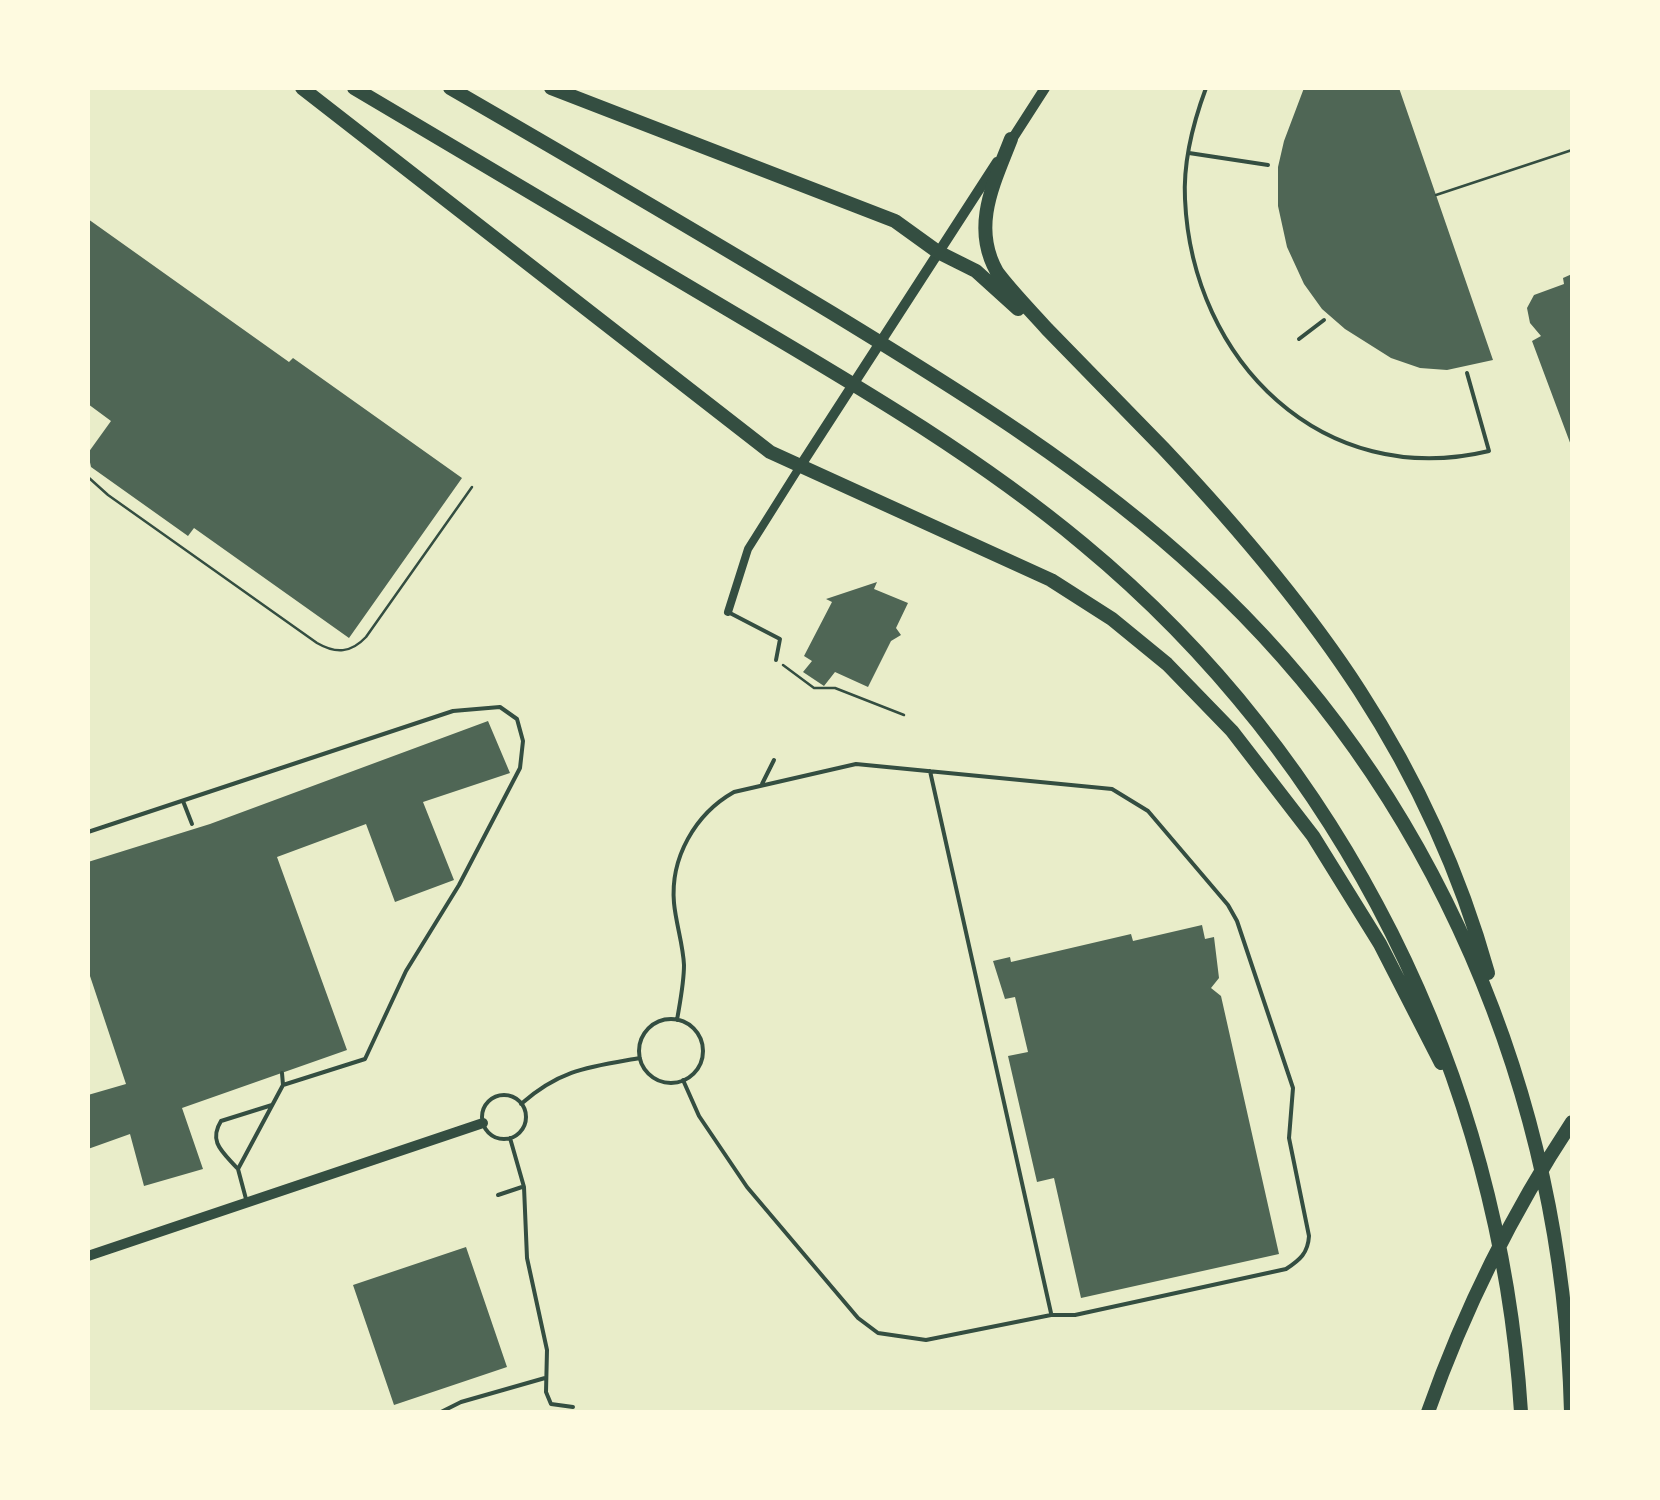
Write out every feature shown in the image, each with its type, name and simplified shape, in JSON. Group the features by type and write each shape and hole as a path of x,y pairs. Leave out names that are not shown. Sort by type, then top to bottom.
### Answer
{"highway":[{"path":"302,88 780,459 1052,580 1126,630 1194,690 1254,757 1334,868 1380,944 1468,1118"},
{"path":"354,88 854,384 964,456 1060,526 1130,584 1194,649 1273,741 1342,841 1387,922 1432,1018 1468,1118 1504,1264 1521,1412"},
{"path":"450,88 763,272 995,417 1083,476 1179,554 1245,617 1316,698 1379,785 1435,877 1469,946 1513,1061"},
{"path":"550,88 904,225 938,252 976,271 1099,384"},
{"path":"1012,139 987,204 984,224 989,254 1003,281 1167,453 1283,583 1370,703 1412,777 1481,946 1538,1149 1556,1240 1571,1412"},
{"path":"1428,1412 1494,1256 1572,1122"}],"street":[{"path":"728,612 748,550 1044,88"},
{"path":"88,1256 482,1123"}],"lane":[{"path":"1206,88 1188,153 1184,196 1189,238 1218,326 1257,384 1333,438 1362,451 1393,457 1464,457 1490,451 1467,374"},
{"path":"1188,153 1268,165"},
{"path":"1299,340 1324,320"},
{"path":"728,612 780,639 776,660"},
{"path":"88,832 453,711 500,708 517,719 523,741 520,768 459,884 406,971 365,1058 283,1085"},
{"path":"762,784 774,760"},
{"path":"677,1020 684,970 674,886 682,852 699,821 734,792 856,764 1112,789 1148,812 1233,912 1293,1088 1289,1138 1309,1236 1308,1248 1299,1261 1286,1268 1075,1314 1051,1315 926,1340 890,1336 867,1326 779,1228 699,1116 684,1080"},
{"path":"930,771 1051,1315"},
{"path":"182,801 192,824"},
{"path":"677,1020 696,1030 703,1049 697,1070 684,1080 668,1083 648,1073 640,1058 640,1043 650,1026 677,1020"},
{"path":"521,1104 552,1079 640,1058"},
{"path":"238,1169 283,1085 282,1073"},
{"path":"504,1095 521,1104 524,1127 510,1138 493,1136 482,1123 482,1112 490,1100 504,1095"},
{"path":"247,1201 238,1169 215,1142 215,1131 221,1122 272,1105"},
{"path":"510,1138 524,1187 527,1258 547,1350 546,1392 551,1404 573,1408"},
{"path":"498,1194 524,1187"},
{"path":"442,1412 461,1402 546,1378"}],"path":[{"path":"1436,194 1572,150"},
{"path":"88,477 317,643 336,651 350,650 366,637 472,487"},
{"path":"776,660 814,688 835,688 904,715"}],"building":[{"path":"1304,88 1399,88 1493,360 1447,370 1420,368 1391,358 1345,329 1322,309 1304,284 1287,247 1278,206 1278,167"},
{"path":"88,219 289,362 293,358 462,478 349,638 194,528 188,536 91,467 88,453 111,421 88,404"},
{"path":"1572,274 1572,448 1532,341 1541,336 1530,323 1527,308 1534,295 1564,284 1563,278"},
{"path":"877,582 874,589 908,603 896,628 901,635 891,641 868,687 835,672 824,686 803,672 812,661 804,656 832,602 826,599"},
{"path":"488,721 510,773 423,802 454,880 395,902 366,824 277,857 347,1050 182,1108 203,1169 144,1186 130,1134 88,1149 88,1095 126,1084 88,970 88,862 210,824"},
{"path":"1202,925 1205,939 1214,937 1219,978 1211,988 1221,996 1279,1254 1081,1298 1054,1178 1037,1182 1008,1056 1028,1052 1015,997 1005,999 993,961 1010,957 1011,962 1131,934 1133,941"},
{"path":"466,1247 507,1367 394,1405 353,1285"}]}
